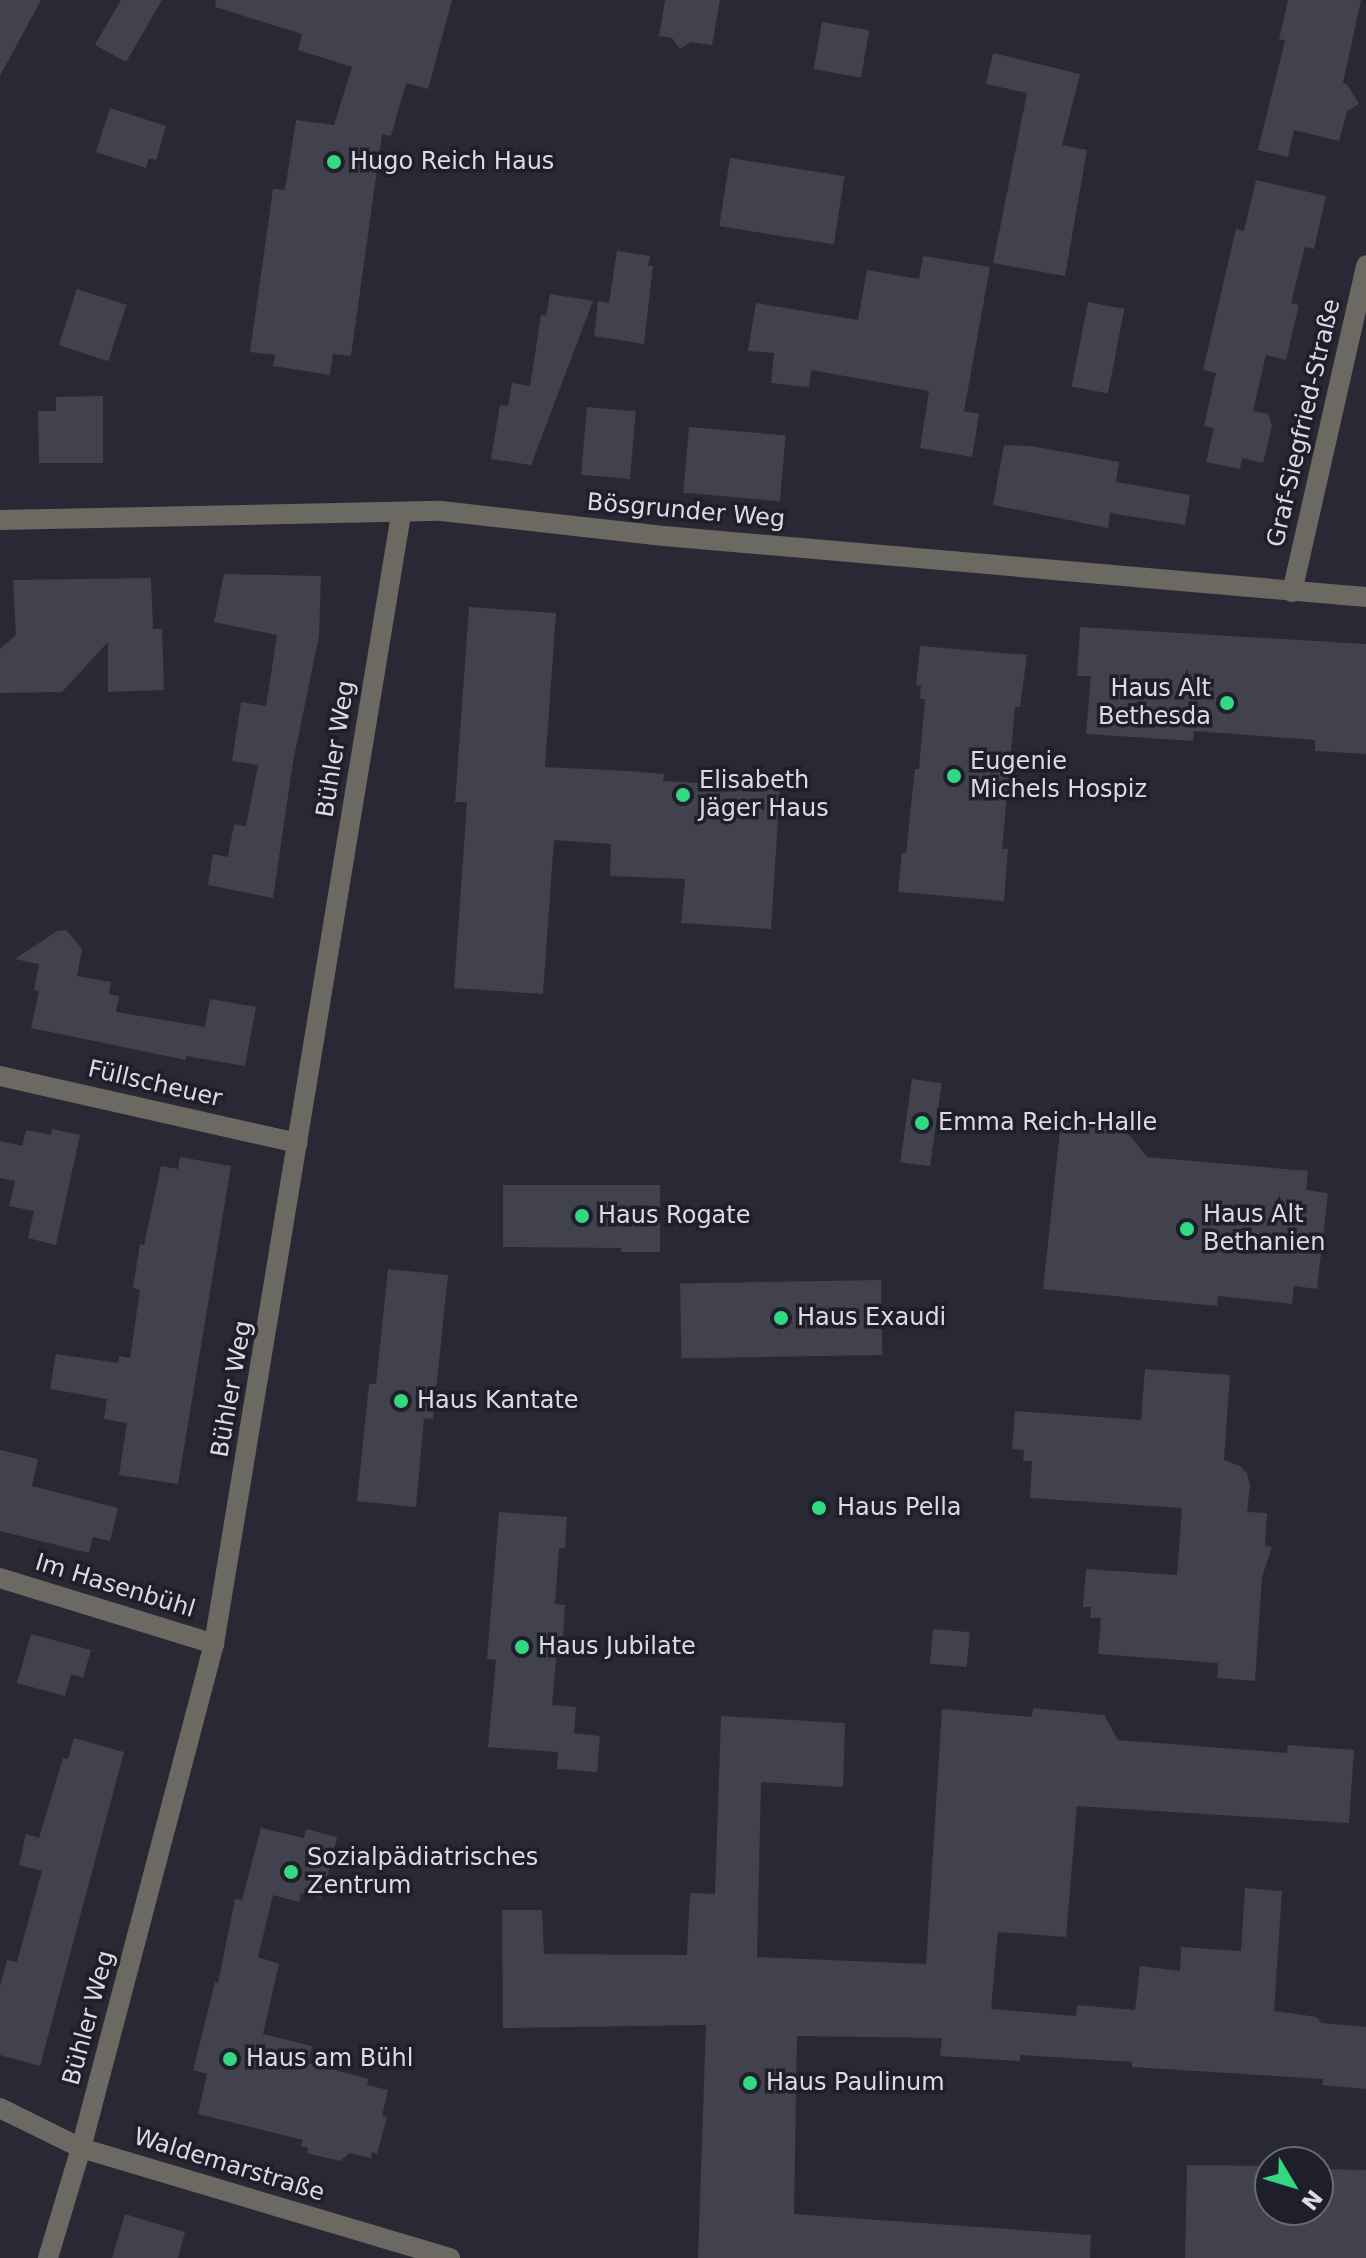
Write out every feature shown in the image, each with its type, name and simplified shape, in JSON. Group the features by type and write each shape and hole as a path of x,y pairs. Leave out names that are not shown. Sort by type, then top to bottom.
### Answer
{"street":[{"name":"Graf-Siegfried-Straße","path":"1292,592 1366,265"},
{"name":"Bösgrunder Weg","path":"0,520 441,511 664,536 1366,597"},
{"name":"Bühler Weg","path":"48,2258 81,2148 214,1644 401,514"},
{"name":"Füllscheuer","path":"0,1076 298,1143"},
{"name":"Im Hasenbühl","path":"0,1578 214,1644"},
{"name":"Waldemarstraße","path":"0,2108 81,2148 450,2258"}],"building":[{"path":"0,0 41,0 0,76"},
{"path":"121,0 162,0 126,62 95,45"},
{"name":"Hugo Reich Haus","path":"216,0 452,0 428,89 406,83 391,136 382,134 351,356 333,354 330,375 273,366 275,355 250,352 273,189 285,190 296,120 334,125 352,67 298,50 302,34 215,7"},
{"path":"665,0 720,0 712,45 691,42 680,49 672,38 659,36"},
{"path":"1288,0 1361,0 1343,83 1347,84 1359,104 1347,111 1339,141 1294,130 1288,157 1258,150 1285,41 1279,39"},
{"path":"822,22 869,30 861,78 814,69"},
{"path":"993,53 1080,74 1062,145 1087,150 1065,276 993,263 1027,93 986,84"},
{"path":"110,108 166,126 156,160 149,158 146,168 96,152"},
{"path":"730,158 845,176 834,244 719,226"},
{"path":"1256,180 1326,196 1314,249 1305,247 1291,303 1299,305 1286,360 1266,355 1253,411 1268,414 1272,426 1263,463 1242,458 1240,469 1206,462 1214,428 1204,426 1216,373 1203,370 1236,229 1244,231"},
{"path":"617,251 650,256 648,266 653,266 644,344 594,336 598,301 609,303"},
{"path":"923,256 990,267 964,411 979,414 972,457 920,448 929,391 811,370 809,387 771,383 774,353 748,351 756,303 858,320 867,270 919,279"},
{"path":"77,289 126,305 108,361 59,345"},
{"path":"550,294 593,301 531,465 491,459 500,405 508,406 512,383 530,386 541,315 546,316"},
{"path":"1088,302 1124,309 1108,393 1072,386"},
{"path":"103,396 103,463 39,463 38,411 56,411 56,397"},
{"path":"587,407 636,411 630,479 581,475"},
{"path":"689,427 786,435 780,501 683,493"},
{"path":"1004,445 1031,446 1119,462 1116,482 1190,495 1185,525 1110,513 1108,528 993,505"},
{"path":"224,574 321,576 319,636 293,762 273,898 208,885 213,854 228,857 234,824 246,826 258,765 232,761 241,702 266,706 277,635 214,622"},
{"path":"151,578 153,629 162,629 164,690 108,692 108,642 62,692 0,693 0,649 16,635 13,580"},
{"name":"Elisabeth Jäger Haus","path":"469,607 556,613 545,767 664,774 663,781 780,788 771,929 681,923 685,879 610,876 611,844 554,840 543,994 454,988 467,802 455,802"},
{"name":"Haus Alt Bethesda","path":"1080,627 1366,644 1366,754 1315,751 1315,740 1194,731 1193,741 1086,734 1091,676 1077,676"},
{"name":"Eugenie Michels Hospiz","path":"920,646 1027,655 1020,707 1015,707 1002,849 1008,849 1004,901 898,892 902,853 906,853 915,769 919,769 925,699 920,699 921,686 916,685"},
{"path":"66,930 82,949 77,976 111,982 109,994 119,996 116,1012 205,1027 210,999 256,1007 245,1066 186,1056 186,1060 31,1028 39,991 34,990 39,964 15,959 57,931"},
{"name":"Emma Reich-Halle","path":"912,1079 942,1083 930,1166 900,1162"},
{"name":"Haus Alt Bethanien","path":"1061,1122 1125,1130 1147,1157 1308,1171 1306,1190 1328,1193 1317,1289 1294,1286 1292,1304 1218,1296 1217,1306 1043,1289"},
{"path":"52,1129 80,1135 56,1245 28,1238 34,1211 9,1206 15,1181 0,1178 0,1141 22,1146 26,1130 51,1135"},
{"path":"180,1157 231,1166 178,1484 119,1475 127,1423 104,1419 107,1399 50,1389 56,1354 118,1363 119,1356 130,1358 140,1290 133,1288 140,1244 144,1245 161,1166 178,1169"},
{"name":"Haus Rogate","path":"503,1185 660,1185 660,1252 621,1252 621,1248 503,1247"},
{"name":"Haus Kantate","path":"388,1269 448,1275 433,1419 424,1418 416,1507 357,1501 369,1384 376,1384"},
{"name":"Haus Exaudi","path":"881,1280 882,1355 681,1358 680,1284"},
{"name":"Haus Pella","path":"1145,1369 1230,1375 1224,1460 1240,1466 1247,1473 1250,1485 1247,1512 1267,1513 1265,1546 1272,1547 1262,1577 1255,1681 1217,1678 1218,1663 1098,1654 1101,1618 1090,1618 1091,1607 1083,1607 1086,1569 1177,1575 1182,1508 1030,1498 1032,1461 1023,1461 1024,1450 1012,1449 1015,1411 1141,1420"},
{"path":"0,1450 38,1459 32,1486 118,1508 110,1541 93,1537 89,1553 0,1531"},
{"name":"Haus Jubilate","path":"499,1512 567,1517 565,1548 559,1548 555,1604 565,1605 563,1636 558,1636 552,1705 576,1707 574,1733 600,1736 597,1772 557,1769 558,1752 488,1747 496,1660 487,1659"},
{"path":"933,1629 970,1632 967,1667 930,1664"},
{"path":"31,1634 91,1650 83,1678 71,1674 65,1696 17,1683"},
{"path":"1033,1708 1104,1715 1118,1740 1287,1753 1288,1745 1354,1750 1349,1823 1077,1806 1066,1937 998,1932 991,2009 1076,2016 1077,2005 1135,2010 1140,1966 1180,1971 1181,1947 1241,1951 1245,1888 1282,1891 1274,2011 1317,2017 1321,2023 1366,2027 1366,2089 1322,2085 1323,2079 1132,2067 1132,2062 1020,2055 1020,2061 940,2056 942,2038 797,2036 794,2214 1091,2235 1090,2258 698,2258 706,2025 503,2028 502,1910 542,1910 544,1954 687,1955 690,1893 715,1894 721,1716 845,1723 843,1787 761,1782 757,1957 926,1964 942,1709 1032,1717"},
{"path":"74,1738 124,1752 40,2066 0,2055 0,1986 7,1960 17,1962 42,1871 19,1865 26,1834 39,1838 63,1758 68,1759"},
{"path":"261,1828 304,1838 306,1829 337,1837 322,1898 301,1893 299,1902 273,1895 258,1957 279,1964 263,2034 312,2046 308,2063 369,2079 367,2085 388,2090 382,2116 387,2117 377,2154 372,2152 371,2158 350,2153 340,2161 307,2153 308,2148 301,2146 303,2140 198,2114 207,2074 193,2070 215,1982 218,1983 235,1899 242,1900"},
{"path":"1187,2165 1254,2166 1254,2226 1334,2226 1334,2169 1366,2170 1366,2258 1185,2258"},
{"path":"125,2214 185,2232 178,2258 112,2258"}],"place":[{"name":"Hugo Reich Haus","path":"334,162"},
{"name":"Haus Alt Bethesda","path":"1227,703"},
{"name":"Eugenie Michels Hospiz","path":"954,776"},
{"name":"Elisabeth Jäger Haus","path":"683,795"},
{"name":"Emma Reich-Halle","path":"922,1123"},
{"name":"Haus Rogate","path":"582,1216"},
{"name":"Haus Alt Bethanien","path":"1187,1229"},
{"name":"Haus Exaudi","path":"781,1318"},
{"name":"Haus Kantate","path":"401,1401"},
{"name":"Haus Pella","path":"819,1508"},
{"name":"Haus Jubilate","path":"522,1647"},
{"name":"Sozialpädiatrisches Zentrum","path":"291,1872"},
{"name":"Haus am Bühl","path":"230,2059"},
{"name":"Haus Paulinum","path":"750,2083"}]}
